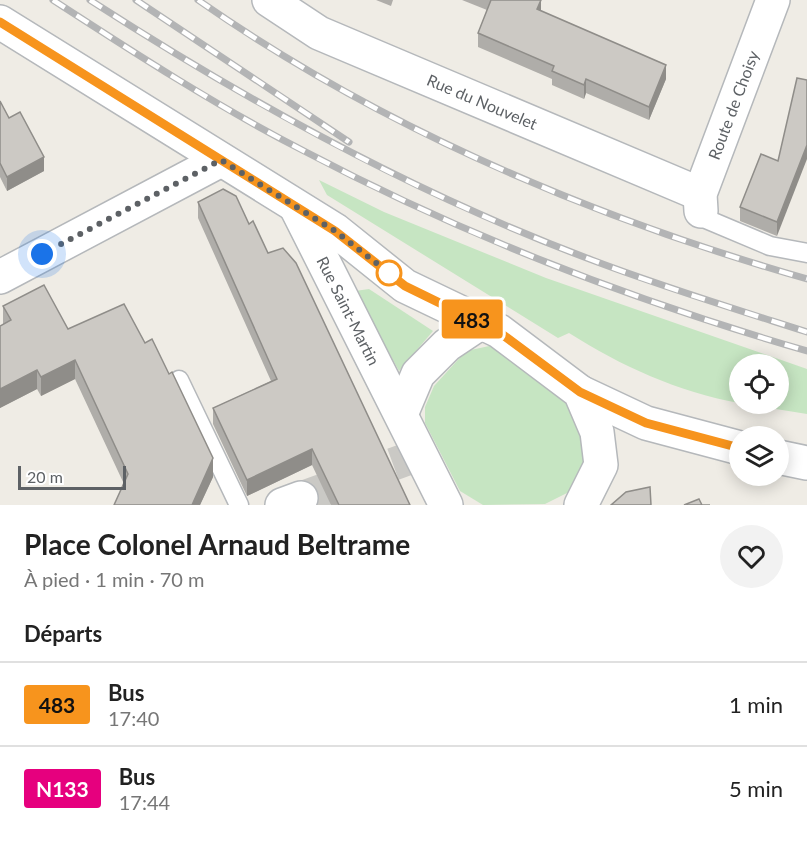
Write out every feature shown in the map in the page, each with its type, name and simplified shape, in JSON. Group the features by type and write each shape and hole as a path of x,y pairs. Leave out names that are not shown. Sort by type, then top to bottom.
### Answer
{"street":[{"name":"Rue du Nouvelet","path":"269,0 319,33 701,202"},
{"name":"Route de Choisy","path":"701,202 773,0"},
{"path":"0,22 335,231 405,286 499,332 580,392 646,423 729,445"},
{"path":"0,277 221,160"},
{"name":"Rue Saint-Martin","path":"297,209 402,412 446,505"},
{"path":"402,412 418,374 447,345 480,323"},
{"path":"580,392 597,432 601,465 581,505"},
{"path":"789,459 807,463"}],"lane":[{"path":"701,202 706,219 770,246 807,253"},
{"path":"179,380 239,505"}],"green space":[{"path":"319,180 384,212 546,278 764,354 729,354 729,401 672,385 630,367 569,333 558,338 327,195"},
{"path":"369,289 433,331 399,371 355,291"},
{"path":"494,345 564,389 585,429 587,457 569,492 545,504 483,505 460,491 425,423 425,407 434,386 466,351"},
{"path":"789,363 807,369 807,414 789,411"}],"building":[{"path":"491,0 541,0 537,9 666,65 649,107 586,79 584,85 552,71 554,66 478,33"},
{"path":"797,78 807,80 807,145 777,222 740,207 761,154 778,161"},
{"path":"0,101 9,118 20,112 44,157 7,177 0,163"},
{"path":"223,189 236,196 249,224 253,221 268,253 283,248 296,263 410,505 339,505 312,449 247,480 213,408 277,379 198,202"},
{"path":"44,285 68,329 124,304 145,343 152,339 169,374 172,372 213,458 192,505 114,505 128,474 75,360 41,377 37,370 0,389 0,326 11,320 3,306"},
{"path":"650,487 651,505 611,505 626,492"},
{"path":"699,499 702,505 684,505"}],"tunnel":[{"path":"301,498 421,454"}],"railway":[{"path":"53,0 146,60 241,117 366,183 427,212 615,288 679,311 807,351"},
{"path":"90,0 272,110 334,144 461,206 619,270 807,332"},
{"path":"136,0 349,142"},
{"path":"198,0 268,46 341,89 415,129 491,165 647,227 726,255 807,279"}],"bus line":[{"name":"483","path":"0,22 335,231 405,286 499,332 580,392 646,423 729,445"}],"route":[{"path":"42,254 221,160 335,231 389,273"}]}
